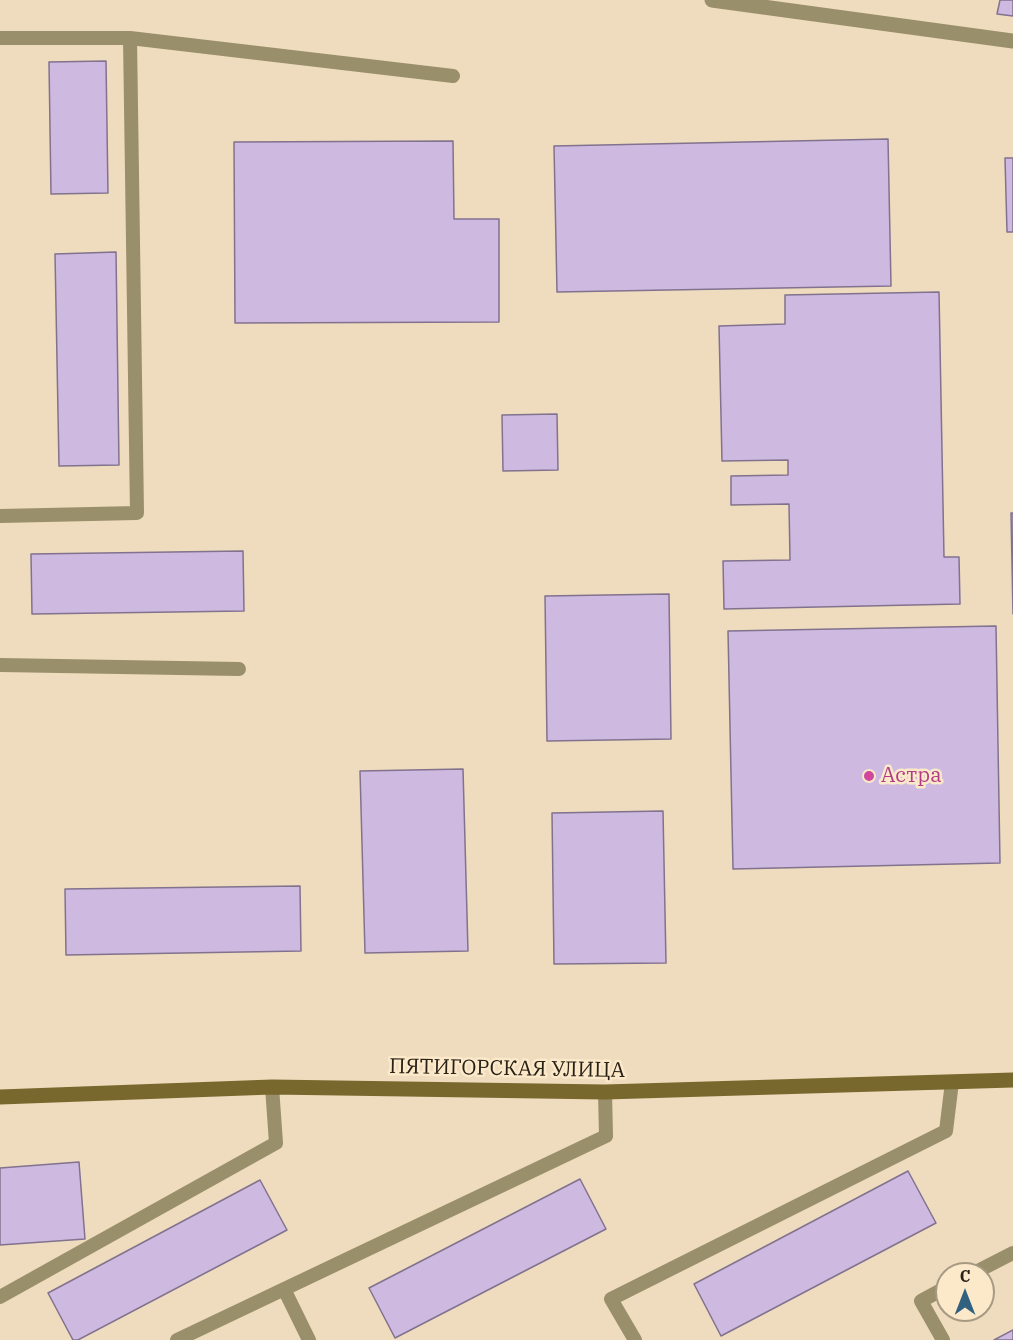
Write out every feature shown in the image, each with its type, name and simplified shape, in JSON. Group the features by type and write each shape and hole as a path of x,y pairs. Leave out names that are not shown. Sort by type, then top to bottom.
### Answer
{"main road":[{"name":"ПЯТИГОРСКАЯ УЛИЦА","path":"0,1097 272,1087 605,1092 1013,1080"}],"street":[{"path":"712,0 1013,41"}],"lane":[{"path":"0,38 130,38 453,76"},
{"path":"0,516 137,513 130,38"},
{"path":"0,665 239,669"},
{"path":"635,1340 611,1299 946,1131 952,1082"},
{"path":"0,1296 276,1143 272,1087"},
{"path":"177,1340 606,1136 605,1092"},
{"path":"995,1262 1013,1253"},
{"path":"284,1289 309,1340"},
{"path":"935,1293 921,1301 943,1340"}],"building":[{"path":"1000,0 1013,0 1013,16 997,14"},
{"path":"106,61 108,193 51,194 49,62"},
{"path":"888,139 891,286 557,292 554,146"},
{"path":"453,141 454,219 499,219 499,322 235,323 234,142"},
{"path":"1005,158 1013,158 1013,232 1007,232"},
{"path":"116,252 119,465 59,466 55,254"},
{"path":"939,292 944,557 959,557 960,604 724,609 723,561 790,560 789,504 731,505 731,476 788,475 788,460 722,461 719,326 785,324 785,295"},
{"path":"557,414 558,470 503,471 502,415"},
{"path":"1011,513 1013,513 1013,614"},
{"path":"243,551 244,611 32,614 31,554"},
{"path":"669,594 671,739 547,741 545,596"},
{"path":"996,626 1000,863 733,869 728,631"},
{"path":"463,769 468,951 365,953 360,771"},
{"path":"663,811 666,963 554,964 552,813"},
{"path":"300,886 301,951 66,955 65,889"},
{"path":"79,1162 85,1239 0,1245 0,1168"},
{"path":"908,1171 936,1223 721,1336 694,1284"},
{"path":"580,1179 606,1229 395,1338 369,1288"},
{"path":"260,1180 287,1230 78,1340 73,1340 48,1293"},
{"path":"1013,1330 1013,1340 994,1340"}],"place":[{"name":"Астра","path":"869,776"}]}
